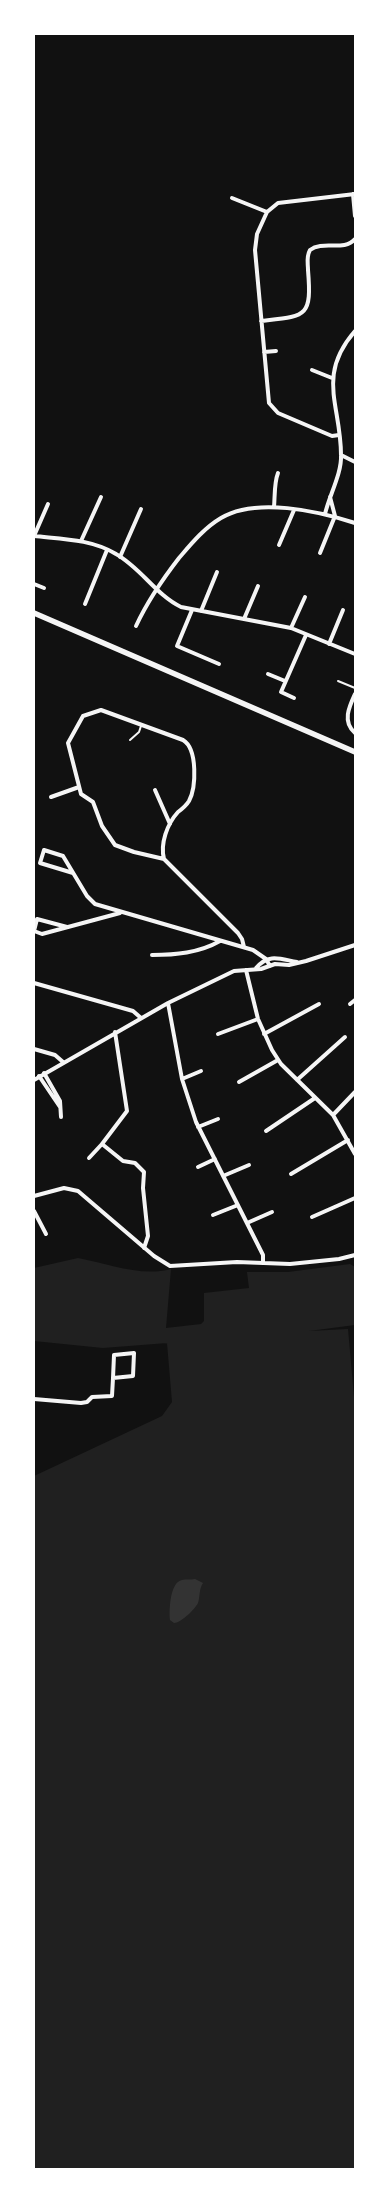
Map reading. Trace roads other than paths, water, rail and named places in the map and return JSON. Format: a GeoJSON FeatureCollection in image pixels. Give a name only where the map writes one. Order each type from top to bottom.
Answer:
{"type":"FeatureCollection","features":[{"type":"Feature","properties":{"kind":"main road"},"geometry":{"type":"LineString","coordinates":[[34,613],[355,753]]}},
{"type":"Feature","properties":{"kind":"street"},"geometry":{"type":"LineString","coordinates":[[339,435],[332,436],[278,413],[268,400],[255,245],[267,212],[278,203],[354,194],[355,216]]}},
{"type":"Feature","properties":{"kind":"street"},"geometry":{"type":"LineString","coordinates":[[232,198],[267,212]]}},
{"type":"Feature","properties":{"kind":"street"},"geometry":{"type":"LineString","coordinates":[[261,321],[292,318],[304,312],[310,300],[308,257],[310,250],[316,247],[347,244],[355,239]]}},
{"type":"Feature","properties":{"kind":"street"},"geometry":{"type":"LineString","coordinates":[[325,514],[342,455],[332,378],[338,359],[355,331]]}},
{"type":"Feature","properties":{"kind":"street"},"geometry":{"type":"LineString","coordinates":[[264,352],[276,351]]}},
{"type":"Feature","properties":{"kind":"street"},"geometry":{"type":"LineString","coordinates":[[312,370],[332,378]]}},
{"type":"Feature","properties":{"kind":"street"},"geometry":{"type":"LineString","coordinates":[[342,455],[355,462]]}},
{"type":"Feature","properties":{"kind":"street"},"geometry":{"type":"LineString","coordinates":[[274,507],[275,480],[278,472]]}},
{"type":"Feature","properties":{"kind":"street"},"geometry":{"type":"LineString","coordinates":[[320,553],[335,516],[330,496]]}},
{"type":"Feature","properties":{"kind":"street"},"geometry":{"type":"LineString","coordinates":[[81,541],[101,497]]}},
{"type":"Feature","properties":{"kind":"street"},"geometry":{"type":"LineString","coordinates":[[48,504],[34,536],[81,541],[107,550],[120,557],[171,602],[192,610],[291,628],[355,654]]}},
{"type":"Feature","properties":{"kind":"street"},"geometry":{"type":"LineString","coordinates":[[136,626],[156,588],[185,552],[212,524],[233,513],[274,507],[325,514],[355,522]]}},
{"type":"Feature","properties":{"kind":"street"},"geometry":{"type":"LineString","coordinates":[[120,557],[142,509]]}},
{"type":"Feature","properties":{"kind":"street"},"geometry":{"type":"LineString","coordinates":[[279,545],[294,510]]}},
{"type":"Feature","properties":{"kind":"street"},"geometry":{"type":"LineString","coordinates":[[84,604],[107,550]]}},
{"type":"Feature","properties":{"kind":"street"},"geometry":{"type":"LineString","coordinates":[[201,611],[218,572]]}},
{"type":"Feature","properties":{"kind":"street"},"geometry":{"type":"LineString","coordinates":[[34,584],[44,588]]}},
{"type":"Feature","properties":{"kind":"street"},"geometry":{"type":"LineString","coordinates":[[244,618],[258,586]]}},
{"type":"Feature","properties":{"kind":"street"},"geometry":{"type":"LineString","coordinates":[[291,628],[305,597]]}},
{"type":"Feature","properties":{"kind":"street"},"geometry":{"type":"LineString","coordinates":[[192,610],[177,646],[219,664]]}},
{"type":"Feature","properties":{"kind":"street"},"geometry":{"type":"LineString","coordinates":[[329,644],[343,610]]}},
{"type":"Feature","properties":{"kind":"street"},"geometry":{"type":"LineString","coordinates":[[294,698],[281,692],[306,634]]}},
{"type":"Feature","properties":{"kind":"street"},"geometry":{"type":"LineString","coordinates":[[268,674],[285,681]]}},
{"type":"Feature","properties":{"kind":"street"},"geometry":{"type":"LineString","coordinates":[[355,694],[347,717],[348,724],[355,734]]}},
{"type":"Feature","properties":{"kind":"street"},"geometry":{"type":"LineString","coordinates":[[164,859],[114,845],[102,826],[93,802],[82,796],[68,743],[83,716],[100,710],[186,742],[194,759],[190,799],[170,824],[162,851],[164,859],[238,933],[244,947]]}},
{"type":"Feature","properties":{"kind":"street"},"geometry":{"type":"LineString","coordinates":[[50,797],[79,787]]}},
{"type":"Feature","properties":{"kind":"street"},"geometry":{"type":"LineString","coordinates":[[155,790],[170,824]]}},
{"type":"Feature","properties":{"kind":"street"},"geometry":{"type":"LineString","coordinates":[[73,873],[40,863],[44,850],[63,856],[90,901],[101,907],[253,950],[266,959],[270,966]]}},
{"type":"Feature","properties":{"kind":"street"},"geometry":{"type":"LineString","coordinates":[[67,928],[37,919],[34,931],[42,934],[67,928],[122,913]]}},
{"type":"Feature","properties":{"kind":"street"},"geometry":{"type":"LineString","coordinates":[[152,955],[176,955],[205,948],[220,941]]}},
{"type":"Feature","properties":{"kind":"street"},"geometry":{"type":"LineString","coordinates":[[34,1080],[168,1003],[234,971],[261,969],[299,962],[355,945]]}},
{"type":"Feature","properties":{"kind":"street"},"geometry":{"type":"LineString","coordinates":[[256,968],[266,959],[278,957],[299,962]]}},
{"type":"Feature","properties":{"kind":"street"},"geometry":{"type":"LineString","coordinates":[[246,970],[258,1019],[278,1060],[333,1115],[355,1154]]}},
{"type":"Feature","properties":{"kind":"street"},"geometry":{"type":"LineString","coordinates":[[34,983],[133,1011],[141,1018]]}},
{"type":"Feature","properties":{"kind":"street"},"geometry":{"type":"LineString","coordinates":[[350,1004],[355,1000]]}},
{"type":"Feature","properties":{"kind":"street"},"geometry":{"type":"LineString","coordinates":[[168,1003],[182,1080],[198,1127],[263,1254],[263,1263]]}},
{"type":"Feature","properties":{"kind":"street"},"geometry":{"type":"LineString","coordinates":[[264,1034],[319,1004]]}},
{"type":"Feature","properties":{"kind":"street"},"geometry":{"type":"LineString","coordinates":[[218,1034],[258,1019]]}},
{"type":"Feature","properties":{"kind":"street"},"geometry":{"type":"LineString","coordinates":[[89,1158],[127,1111],[115,1032]]}},
{"type":"Feature","properties":{"kind":"street"},"geometry":{"type":"LineString","coordinates":[[297,1080],[346,1037]]}},
{"type":"Feature","properties":{"kind":"street"},"geometry":{"type":"LineString","coordinates":[[34,1049],[55,1055],[63,1062]]}},
{"type":"Feature","properties":{"kind":"street"},"geometry":{"type":"LineString","coordinates":[[239,1082],[278,1060]]}},
{"type":"Feature","properties":{"kind":"street"},"geometry":{"type":"LineString","coordinates":[[182,1080],[201,1071]]}},
{"type":"Feature","properties":{"kind":"street"},"geometry":{"type":"LineString","coordinates":[[44,1073],[60,1101],[61,1117]]}},
{"type":"Feature","properties":{"kind":"street"},"geometry":{"type":"LineString","coordinates":[[39,1076],[60,1108]]}},
{"type":"Feature","properties":{"kind":"street"},"geometry":{"type":"LineString","coordinates":[[333,1115],[355,1092]]}},
{"type":"Feature","properties":{"kind":"street"},"geometry":{"type":"LineString","coordinates":[[266,1131],[315,1098]]}},
{"type":"Feature","properties":{"kind":"street"},"geometry":{"type":"LineString","coordinates":[[198,1127],[218,1119]]}},
{"type":"Feature","properties":{"kind":"street"},"geometry":{"type":"LineString","coordinates":[[291,1174],[348,1140]]}},
{"type":"Feature","properties":{"kind":"street"},"geometry":{"type":"LineString","coordinates":[[102,1144],[123,1161],[135,1163],[144,1172],[143,1188],[148,1236],[144,1248]]}},
{"type":"Feature","properties":{"kind":"street"},"geometry":{"type":"LineString","coordinates":[[198,1166],[215,1159]]}},
{"type":"Feature","properties":{"kind":"street"},"geometry":{"type":"LineString","coordinates":[[223,1176],[249,1165]]}},
{"type":"Feature","properties":{"kind":"street"},"geometry":{"type":"LineString","coordinates":[[34,1196],[64,1188],[78,1191],[162,1263],[170,1266],[237,1262],[315,1262],[355,1255]]}},
{"type":"Feature","properties":{"kind":"street"},"geometry":{"type":"LineString","coordinates":[[312,1217],[355,1198]]}},
{"type":"Feature","properties":{"kind":"street"},"geometry":{"type":"LineString","coordinates":[[213,1215],[238,1204]]}},
{"type":"Feature","properties":{"kind":"street"},"geometry":{"type":"LineString","coordinates":[[34,1211],[46,1234]]}},
{"type":"Feature","properties":{"kind":"street"},"geometry":{"type":"LineString","coordinates":[[247,1223],[272,1212]]}},
{"type":"Feature","properties":{"kind":"street"},"geometry":{"type":"LineString","coordinates":[[34,1399],[81,1403],[87,1402],[92,1397],[112,1396],[114,1355],[134,1353],[133,1376],[113,1378]]}},
{"type":"Feature","properties":{"kind":"lane"},"geometry":{"type":"LineString","coordinates":[[338,681],[355,688]]}},
{"type":"Feature","properties":{"kind":"lane"},"geometry":{"type":"LineString","coordinates":[[130,740],[139,732],[141,726]]}}]}
